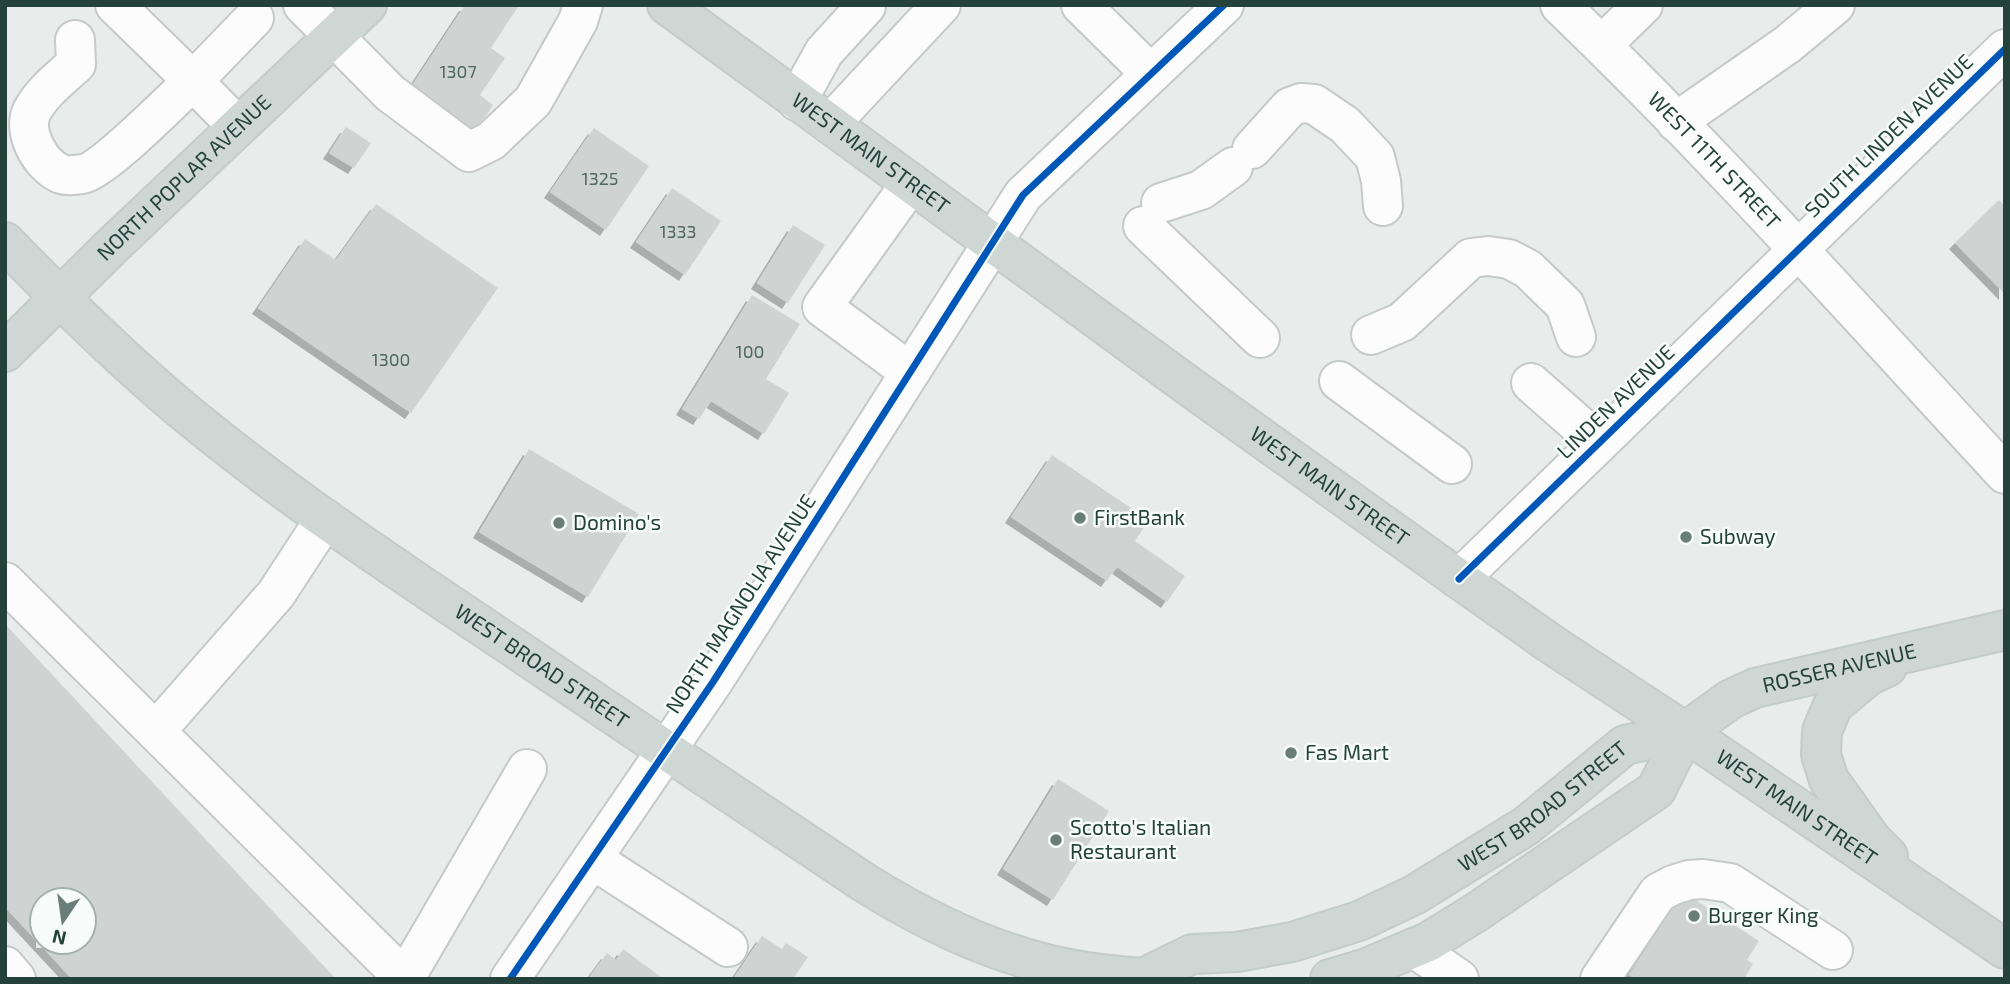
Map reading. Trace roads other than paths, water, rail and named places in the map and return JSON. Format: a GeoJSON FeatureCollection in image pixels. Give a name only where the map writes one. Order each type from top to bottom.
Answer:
{"type":"FeatureCollection","features":[{"type":"Feature","properties":{"kind":"main road","name":"NORTH POPLAR AVENUE"},"geometry":{"type":"LineString","coordinates":[[5,352],[112,246],[367,5]]}},
{"type":"Feature","properties":{"kind":"main road","name":"WEST MAIN STREET"},"geometry":{"type":"LineString","coordinates":[[678,9],[797,101],[1459,579],[2005,950]]}},
{"type":"Feature","properties":{"kind":"main road","name":"WEST BROAD STREET"},"geometry":{"type":"LineString","coordinates":[[5,242],[60,299],[182,410],[257,470],[325,519],[875,889],[916,914],[958,934],[1011,954],[1052,965],[1144,978],[1192,954],[1237,951],[1292,942],[1359,921],[1414,895],[1526,826],[1625,746],[1685,732]]}},
{"type":"Feature","properties":{"kind":"main road","name":"ROSSER AVENUE"},"geometry":{"type":"LineString","coordinates":[[1685,732],[1731,699],[1755,688],[2005,630]]}},
{"type":"Feature","properties":{"kind":"main road"},"geometry":{"type":"LineString","coordinates":[[1922,651],[1868,676],[1833,705],[1822,731],[1821,755],[1829,780],[1872,840],[1940,906]]}},
{"type":"Feature","properties":{"kind":"main road"},"geometry":{"type":"LineString","coordinates":[[1330,979],[1364,969],[1428,942],[1656,790],[1685,732]]}},
{"type":"Feature","properties":{"kind":"street"},"geometry":{"type":"LineString","coordinates":[[5,103],[115,5],[238,127]]}},
{"type":"Feature","properties":{"kind":"street"},"geometry":{"type":"LineString","coordinates":[[303,5],[390,93],[469,152],[491,141],[533,101],[578,21],[583,5]]}},
{"type":"Feature","properties":{"kind":"street"},"geometry":{"type":"LineString","coordinates":[[830,124],[941,5]]}},
{"type":"Feature","properties":{"kind":"street"},"geometry":{"type":"LineString","coordinates":[[1081,5],[1152,74]]}},
{"type":"Feature","properties":{"kind":"street","name":"NORTH MAGNOLIA AVENUE"},"geometry":{"type":"LineString","coordinates":[[510,979],[713,682],[1023,195],[1224,5]]}},
{"type":"Feature","properties":{"kind":"street","name":"WEST 11TH STREET"},"geometry":{"type":"LineString","coordinates":[[1560,5],[1602,45],[2000,460]]}},
{"type":"Feature","properties":{"kind":"street"},"geometry":{"type":"LineString","coordinates":[[1602,45],[1643,5]]}},
{"type":"Feature","properties":{"kind":"street"},"geometry":{"type":"LineString","coordinates":[[1676,122],[1788,44],[1835,5]]}},
{"type":"Feature","properties":{"kind":"street"},"geometry":{"type":"LineString","coordinates":[[797,101],[824,52],[866,6]]}},
{"type":"Feature","properties":{"kind":"street"},"geometry":{"type":"LineString","coordinates":[[75,40],[76,64],[41,96],[31,114],[29,134],[50,167],[64,175],[85,174],[111,157],[193,81],[254,18]]}},
{"type":"Feature","properties":{"kind":"street","name":"SOUTH LINDEN AVENUE"},"geometry":{"type":"LineString","coordinates":[[1798,250],[2005,49]]}},
{"type":"Feature","properties":{"kind":"street"},"geometry":{"type":"LineString","coordinates":[[1260,338],[1152,214],[1201,190],[1243,158],[1290,107],[1301,103],[1314,104],[1345,125],[1375,157],[1381,181],[1382,206]]}},
{"type":"Feature","properties":{"kind":"street"},"geometry":{"type":"LineString","coordinates":[[910,372],[822,307],[911,183]]}},
{"type":"Feature","properties":{"kind":"street","name":"LINDEN AVENUE"},"geometry":{"type":"LineString","coordinates":[[1459,579],[1798,250]]}},
{"type":"Feature","properties":{"kind":"street"},"geometry":{"type":"LineString","coordinates":[[1371,335],[1402,322],[1471,258],[1488,256],[1509,259],[1528,269],[1564,305],[1576,337]]}},
{"type":"Feature","properties":{"kind":"street"},"geometry":{"type":"LineString","coordinates":[[1339,381],[1452,464]]}},
{"type":"Feature","properties":{"kind":"street"},"geometry":{"type":"LineString","coordinates":[[1531,383],[1599,443]]}},
{"type":"Feature","properties":{"kind":"street"},"geometry":{"type":"LineString","coordinates":[[156,731],[275,594],[325,519]]}},
{"type":"Feature","properties":{"kind":"street"},"geometry":{"type":"LineString","coordinates":[[5,582],[405,978],[527,769]]}},
{"type":"Feature","properties":{"kind":"street"},"geometry":{"type":"LineString","coordinates":[[592,859],[728,947]]}},
{"type":"Feature","properties":{"kind":"street"},"geometry":{"type":"LineString","coordinates":[[1601,979],[1658,893],[1689,880],[1730,883],[1833,950]]}},
{"type":"Feature","properties":{"kind":"street"},"geometry":{"type":"LineString","coordinates":[[1414,948],[1459,979]]}},
{"type":"Feature","properties":{"kind":"street"},"geometry":{"type":"LineString","coordinates":[[5,966],[16,979]]}},
{"type":"Feature","properties":{"kind":"place","name":"FirstBank"},"geometry":{"type":"Point","coordinates":[1080,518]}},
{"type":"Feature","properties":{"kind":"place","name":"Domino's"},"geometry":{"type":"Point","coordinates":[559,523]}},
{"type":"Feature","properties":{"kind":"place","name":"Subway"},"geometry":{"type":"Point","coordinates":[1686,537]}},
{"type":"Feature","properties":{"kind":"place","name":"Fas Mart"},"geometry":{"type":"Point","coordinates":[1291,753]}},
{"type":"Feature","properties":{"kind":"place","name":"Scotto's Italian Restaurant"},"geometry":{"type":"Point","coordinates":[1056,840]}},
{"type":"Feature","properties":{"kind":"place","name":"Burger King"},"geometry":{"type":"Point","coordinates":[1694,916]}}]}
